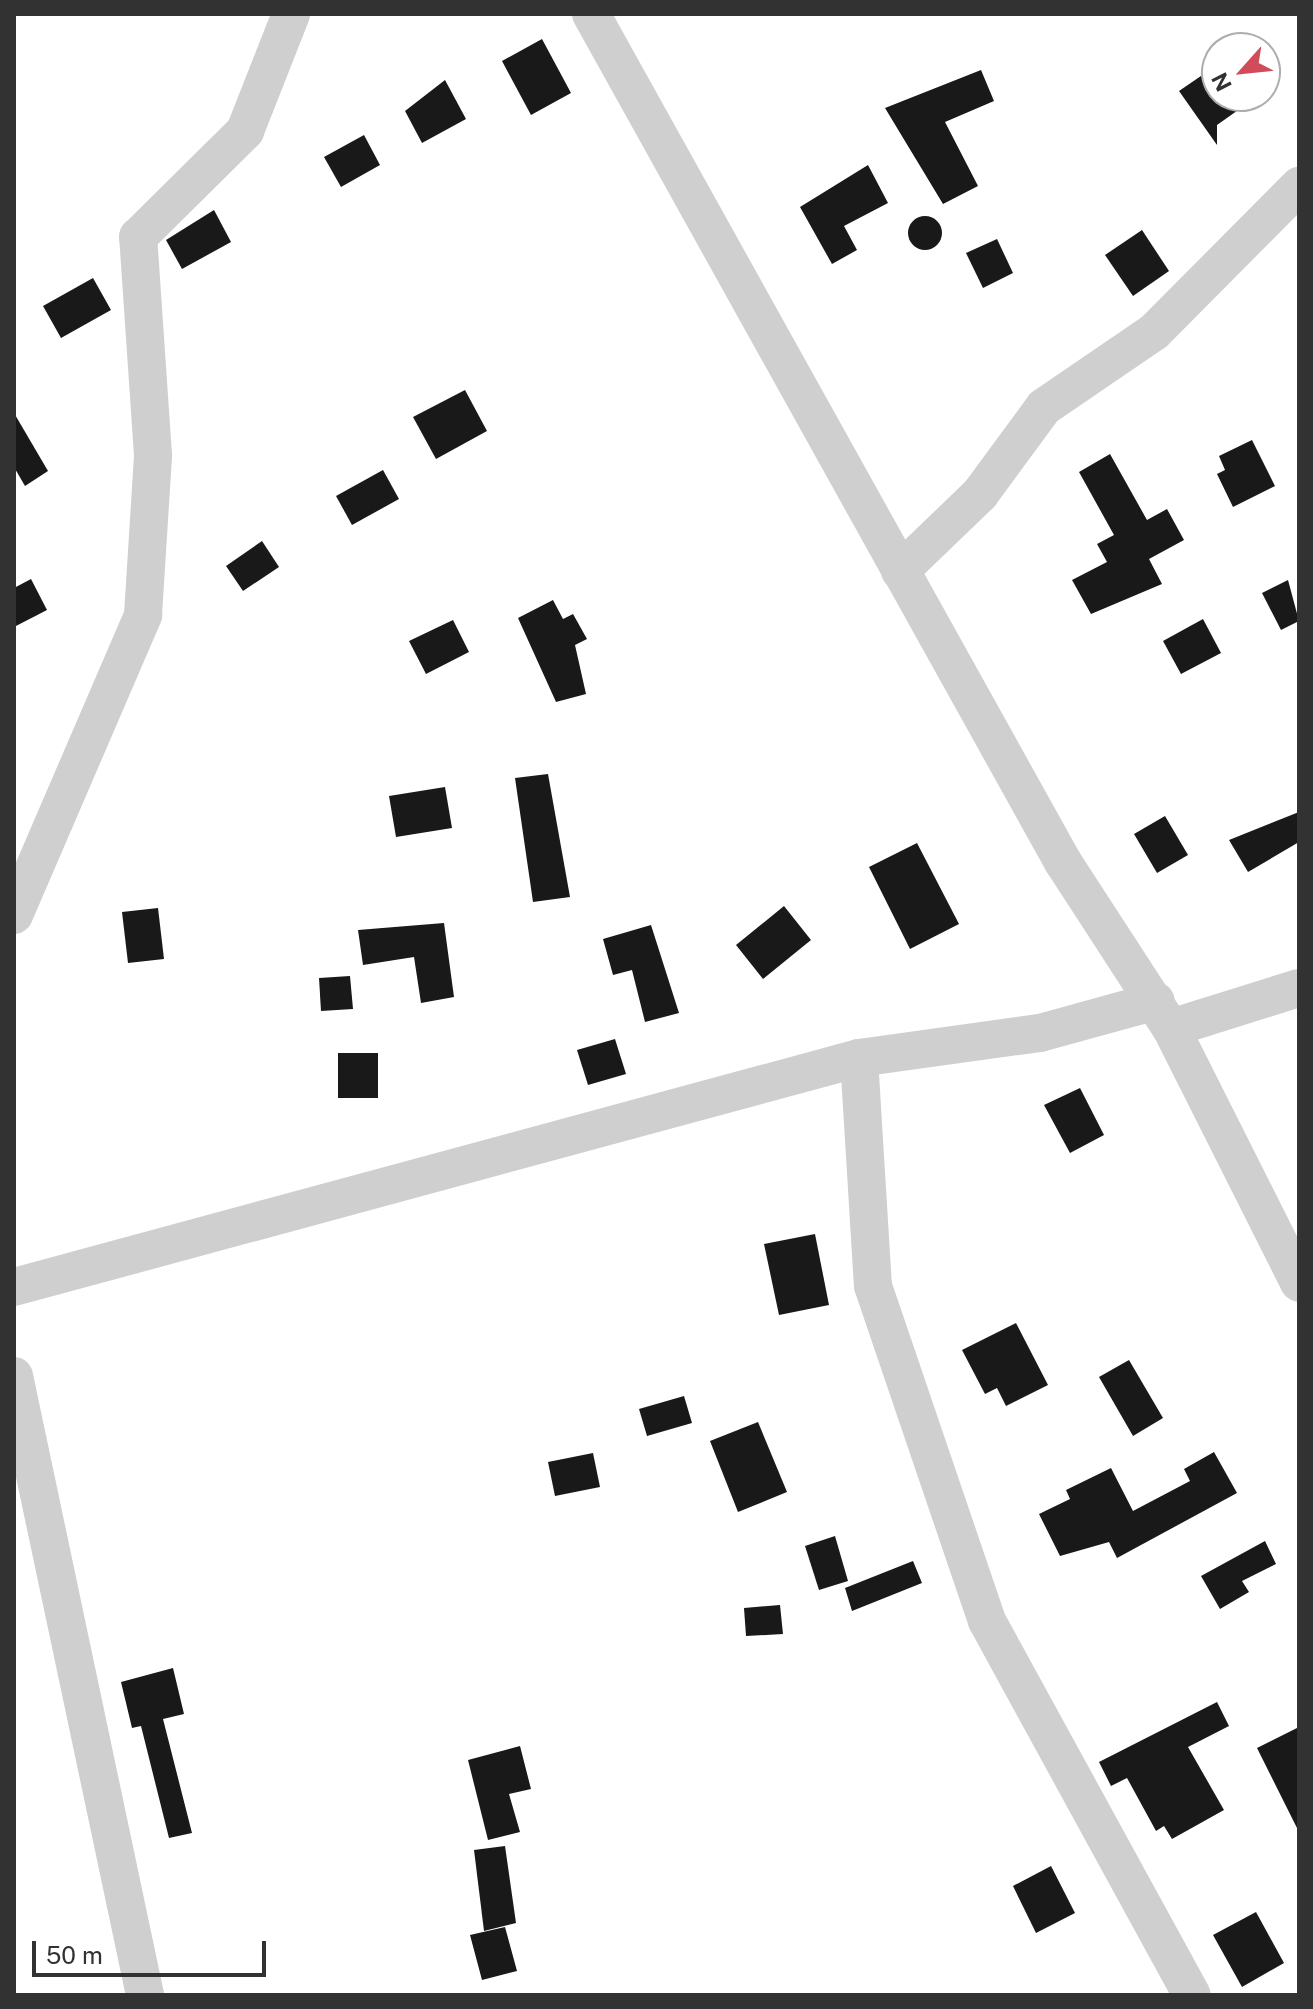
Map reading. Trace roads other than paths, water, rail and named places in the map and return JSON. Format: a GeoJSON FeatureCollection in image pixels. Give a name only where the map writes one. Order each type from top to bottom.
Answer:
{"type":"FeatureCollection","features":[{"type":"Feature","properties":{"kind":"street"},"geometry":{"type":"LineString","coordinates":[[14,915],[143,615],[153,455],[138,237],[245,131],[291,14]]}},
{"type":"Feature","properties":{"kind":"street"},"geometry":{"type":"LineString","coordinates":[[591,14],[1063,862],[1164,1014],[1299,1283]]}},
{"type":"Feature","properties":{"kind":"street"},"geometry":{"type":"LineString","coordinates":[[900,571],[980,494],[1044,407],[1154,332],[1299,186]]}},
{"type":"Feature","properties":{"kind":"street"},"geometry":{"type":"LineString","coordinates":[[14,1287],[859,1058],[1164,1014],[1299,988]]}},
{"type":"Feature","properties":{"kind":"street"},"geometry":{"type":"LineString","coordinates":[[859,1058],[873,1286],[987,1621],[1192,1995]]}},
{"type":"Feature","properties":{"kind":"street"},"geometry":{"type":"LineString","coordinates":[[14,1376],[145,1995]]}}]}
